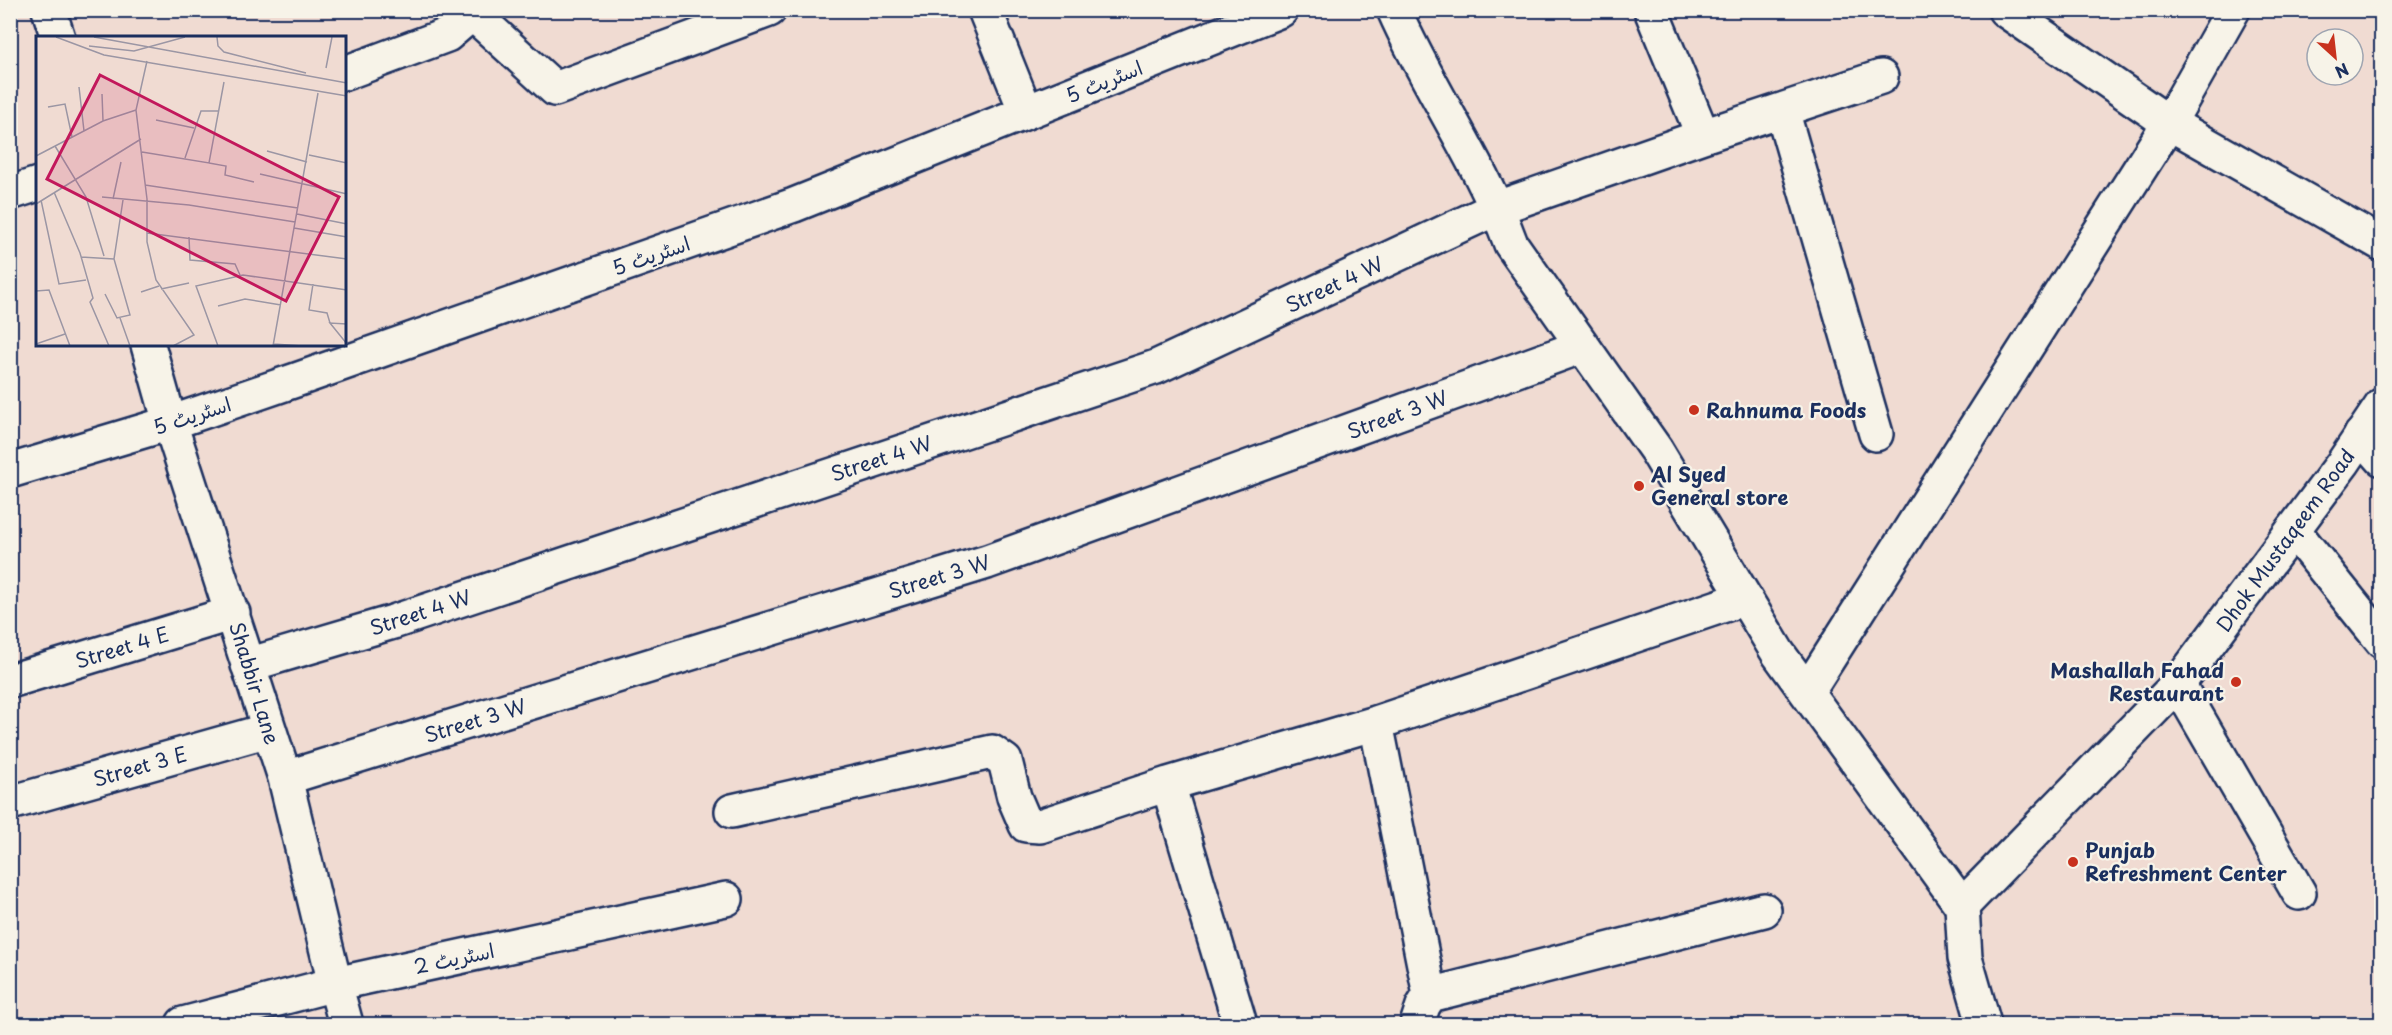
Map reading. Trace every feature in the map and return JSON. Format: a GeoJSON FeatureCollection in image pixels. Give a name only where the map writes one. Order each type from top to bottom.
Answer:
{"type":"FeatureCollection","features":[{"type":"Feature","properties":{"kind":"street"},"geometry":{"type":"LineString","coordinates":[[49,10],[57,36]]}},
{"type":"Feature","properties":{"kind":"street"},"geometry":{"type":"LineString","coordinates":[[346,73],[447,35],[474,12],[555,88],[769,10]]}},
{"type":"Feature","properties":{"kind":"street"},"geometry":{"type":"LineString","coordinates":[[985,10],[1026,112]]}},
{"type":"Feature","properties":{"kind":"street","name":"اسٹریٹ 5"},"geometry":{"type":"LineString","coordinates":[[10,471],[170,423],[794,205],[1281,10]]}},
{"type":"Feature","properties":{"kind":"street"},"geometry":{"type":"LineString","coordinates":[[1394,10],[1414,56],[1497,208],[1511,244],[1656,450],[1778,653],[1962,906],[1965,958],[1984,1024]]}},
{"type":"Feature","properties":{"kind":"street"},"geometry":{"type":"LineString","coordinates":[[1651,10],[1703,136]]}},
{"type":"Feature","properties":{"kind":"street"},"geometry":{"type":"LineString","coordinates":[[2005,10],[2169,123],[2382,244]]}},
{"type":"Feature","properties":{"kind":"street"},"geometry":{"type":"LineString","coordinates":[[1808,692],[2169,123],[2233,10]]}},
{"type":"Feature","properties":{"kind":"street","name":"Street 4 W"},"geometry":{"type":"LineString","coordinates":[[248,665],[393,622],[1156,367],[1497,208],[1881,77]]}},
{"type":"Feature","properties":{"kind":"street"},"geometry":{"type":"LineString","coordinates":[[1782,110],[1876,434]]}},
{"type":"Feature","properties":{"kind":"street"},"geometry":{"type":"LineString","coordinates":[[10,193],[36,185]]}},
{"type":"Feature","properties":{"kind":"street","name":"Shabbir Lane"},"geometry":{"type":"LineString","coordinates":[[148,346],[170,423],[285,778],[334,984],[346,1024]]}},
{"type":"Feature","properties":{"kind":"street","name":"Street 3 W"},"geometry":{"type":"LineString","coordinates":[[285,778],[987,562],[1583,346]]}},
{"type":"Feature","properties":{"kind":"street","name":"Dhok Mustaqeem Road"},"geometry":{"type":"LineString","coordinates":[[1962,906],[2178,684],[2343,463],[2371,447],[2382,405]]}},
{"type":"Feature","properties":{"kind":"street"},"geometry":{"type":"LineString","coordinates":[[2293,530],[2382,641]]}},
{"type":"Feature","properties":{"kind":"street"},"geometry":{"type":"LineString","coordinates":[[732,811],[992,752],[1005,761],[1014,797],[1026,825],[1040,826],[1168,784],[1376,723],[1745,598]]}},
{"type":"Feature","properties":{"kind":"street","name":"Street 4 E"},"geometry":{"type":"LineString","coordinates":[[10,681],[233,613]]}},
{"type":"Feature","properties":{"kind":"street"},"geometry":{"type":"LineString","coordinates":[[2178,684],[2299,893]]}},
{"type":"Feature","properties":{"kind":"street"},"geometry":{"type":"LineString","coordinates":[[1376,723],[1430,994],[1417,1024]]}},
{"type":"Feature","properties":{"kind":"street","name":"Street 3 E"},"geometry":{"type":"LineString","coordinates":[[10,803],[269,730]]}},
{"type":"Feature","properties":{"kind":"street"},"geometry":{"type":"LineString","coordinates":[[1168,784],[1240,1024]]}},
{"type":"Feature","properties":{"kind":"street","name":"اسٹریٹ 2"},"geometry":{"type":"LineString","coordinates":[[183,1024],[334,984],[726,899]]}},
{"type":"Feature","properties":{"kind":"street"},"geometry":{"type":"LineString","coordinates":[[1430,994],[1764,910]]}},
{"type":"Feature","properties":{"kind":"place","name":"Rahnuma Foods"},"geometry":{"type":"Point","coordinates":[1694,410]}},
{"type":"Feature","properties":{"kind":"place","name":"Al Syed General store"},"geometry":{"type":"Point","coordinates":[1639,486]}},
{"type":"Feature","properties":{"kind":"place","name":"Mashallah Fahad Restaurant"},"geometry":{"type":"Point","coordinates":[2236,682]}},
{"type":"Feature","properties":{"kind":"place","name":"Punjab Refreshment Center"},"geometry":{"type":"Point","coordinates":[2073,862]}}]}
